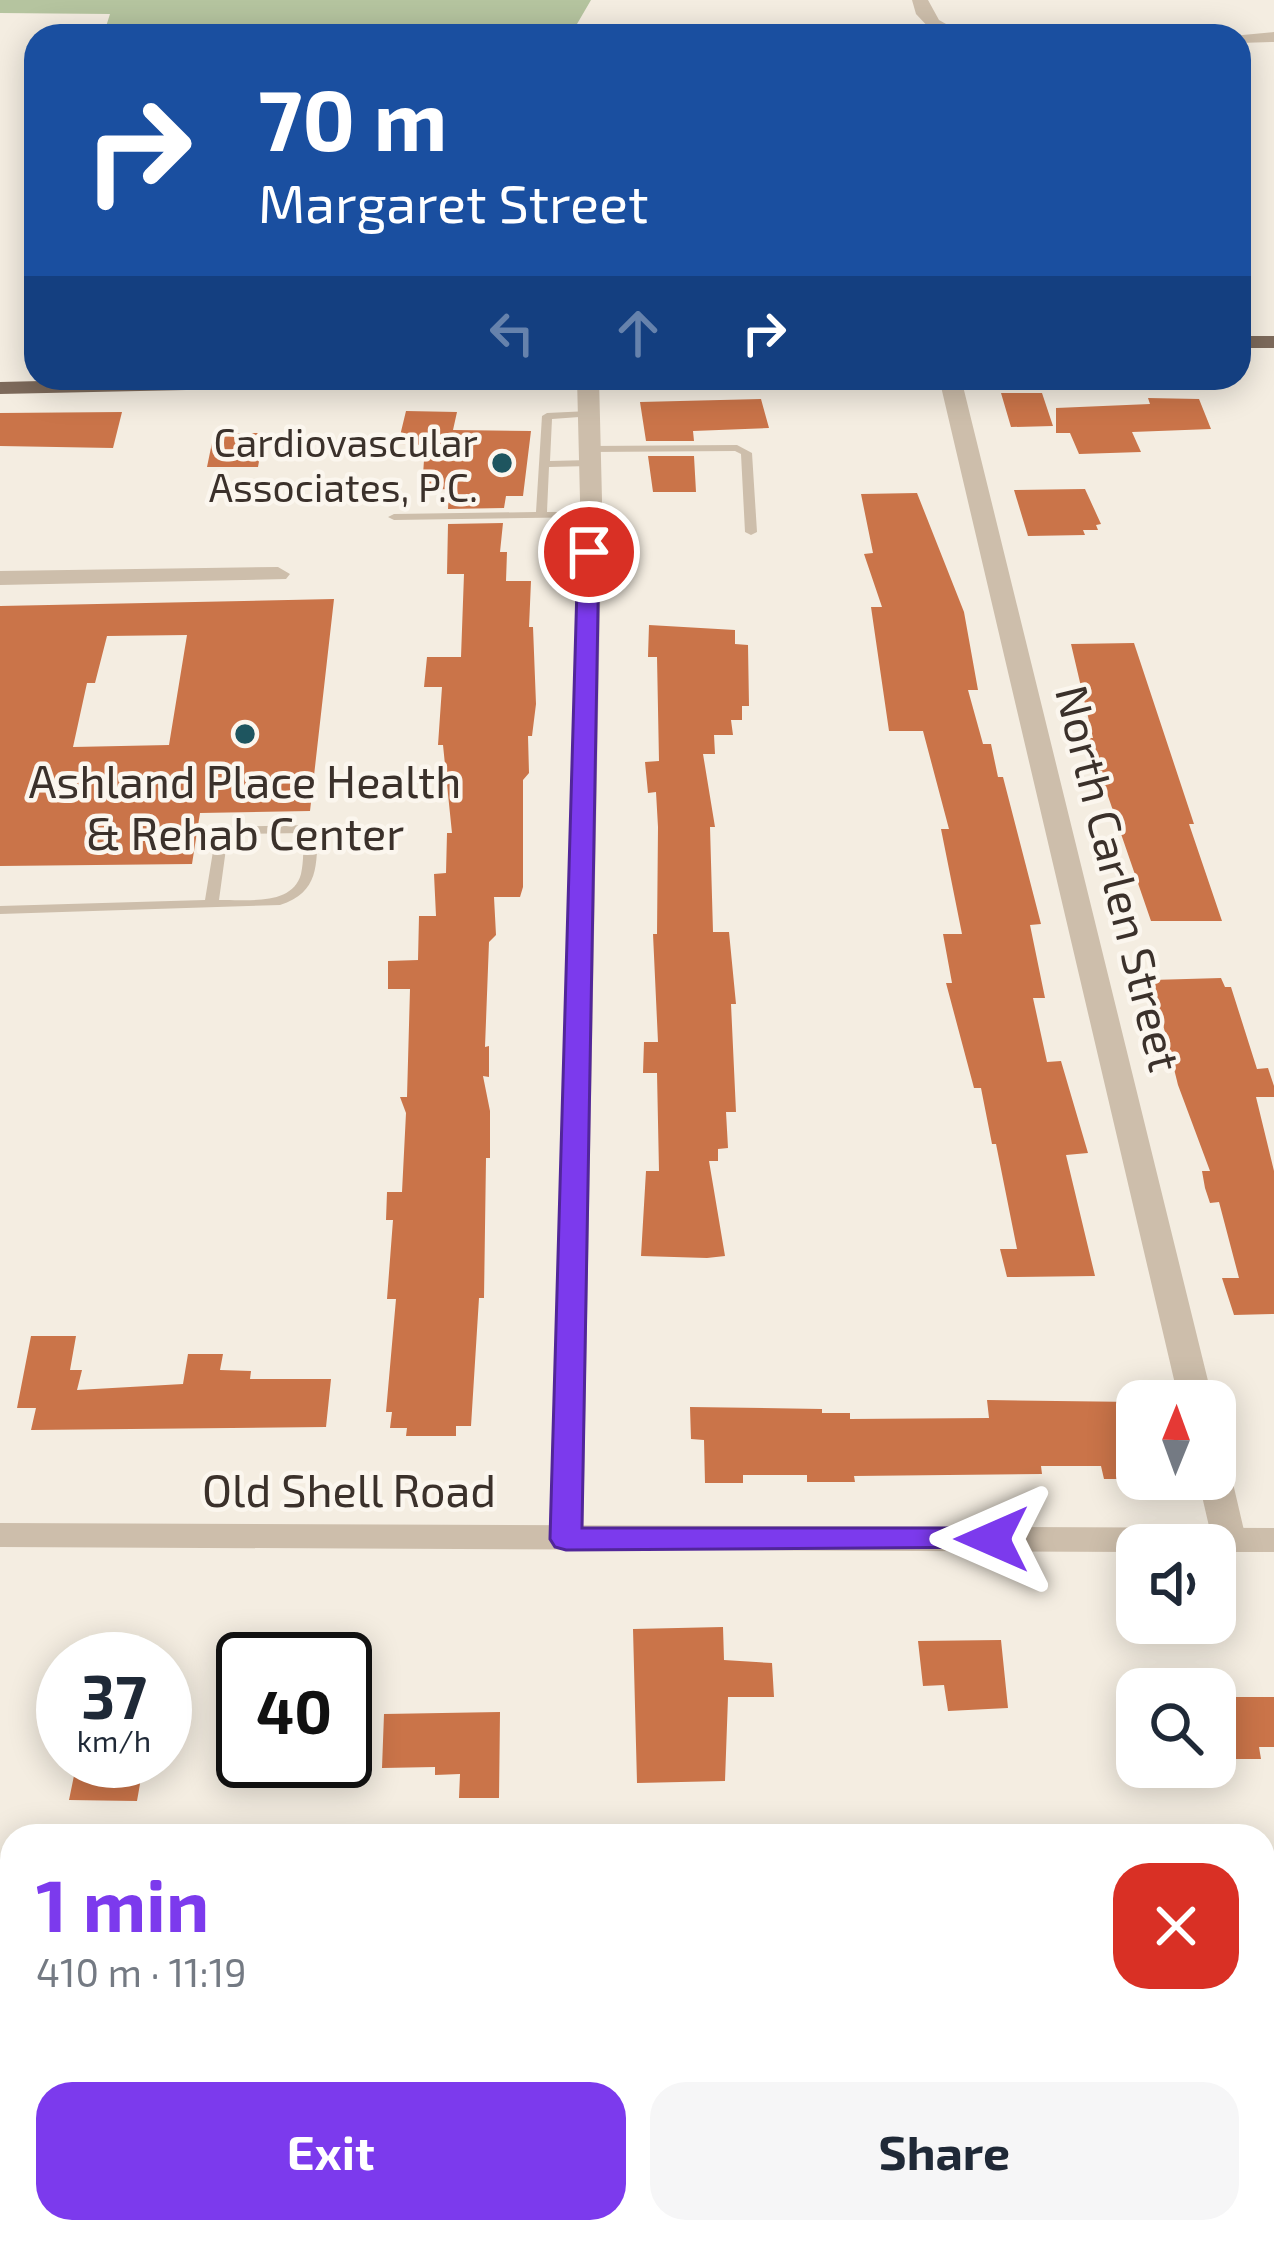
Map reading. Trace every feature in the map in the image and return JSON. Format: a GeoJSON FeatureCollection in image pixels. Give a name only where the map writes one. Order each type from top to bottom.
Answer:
{"type":"FeatureCollection","features":[{"type":"Feature","properties":{"kind":"street"},"geometry":{"type":"LineString","coordinates":[[566,1539],[590,515],[588,390]]}},
{"type":"Feature","properties":{"kind":"street","name":"North Carlen Street"},"geometry":{"type":"LineString","coordinates":[[953,390],[1191,1380]]}},
{"type":"Feature","properties":{"kind":"street"},"geometry":{"type":"LineString","coordinates":[[0,578],[278,574]]}},
{"type":"Feature","properties":{"kind":"street","name":"Old Shell Road"},"geometry":{"type":"LineString","coordinates":[[0,1535],[1116,1539]]}},
{"type":"Feature","properties":{"kind":"street","name":"Old Shell Road"},"geometry":{"type":"LineString","coordinates":[[1236,1539],[1274,1540]]}},
{"type":"Feature","properties":{"kind":"lane"},"geometry":{"type":"LineString","coordinates":[[542,516],[547,416],[589,414]]}},
{"type":"Feature","properties":{"kind":"lane"},"geometry":{"type":"LineString","coordinates":[[544,464],[590,456],[737,448],[746,452],[751,532]]}},
{"type":"Feature","properties":{"kind":"lane"},"geometry":{"type":"LineString","coordinates":[[394,517],[590,515]]}},
{"type":"Feature","properties":{"kind":"lane"},"geometry":{"type":"LineString","coordinates":[[0,910],[211,904],[296,898],[306,886],[311,829],[222,830],[211,904]]}},
{"type":"Feature","properties":{"kind":"green space"},"geometry":{"type":"Polygon","coordinates":[[[0,0],[591,0],[577,24],[107,24],[110,14],[0,13],[0,0]]]}},
{"type":"Feature","properties":{"kind":"building"},"geometry":{"type":"Polygon","coordinates":[[[1001,393],[1042,393],[1053,426],[1011,427],[1001,393]]]}},
{"type":"Feature","properties":{"kind":"building"},"geometry":{"type":"Polygon","coordinates":[[[1148,398],[1199,399],[1211,429],[1132,432],[1141,452],[1079,454],[1070,433],[1056,433],[1056,408],[1150,404],[1148,398]]]}},
{"type":"Feature","properties":{"kind":"building"},"geometry":{"type":"Polygon","coordinates":[[[761,399],[769,428],[693,431],[694,441],[646,441],[640,402],[761,399]]]}},
{"type":"Feature","properties":{"kind":"building"},"geometry":{"type":"Polygon","coordinates":[[[406,411],[457,412],[453,430],[531,431],[523,496],[506,496],[504,508],[448,509],[449,489],[422,490],[425,445],[398,444],[406,411]]]}},
{"type":"Feature","properties":{"kind":"building"},"geometry":{"type":"Polygon","coordinates":[[[122,412],[113,448],[0,446],[0,413],[122,412]]]}},
{"type":"Feature","properties":{"kind":"building"},"geometry":{"type":"Polygon","coordinates":[[[214,433],[264,433],[258,467],[207,467],[214,433]]]}},
{"type":"Feature","properties":{"kind":"building"},"geometry":{"type":"Polygon","coordinates":[[[648,456],[694,456],[696,492],[653,492],[648,456]]]}},
{"type":"Feature","properties":{"kind":"building"},"geometry":{"type":"Polygon","coordinates":[[[1085,489],[1101,524],[1096,525],[1098,530],[1083,530],[1085,535],[1028,536],[1014,490],[1085,489]]]}},
{"type":"Feature","properties":{"kind":"building"},"geometry":{"type":"Polygon","coordinates":[[[917,493],[964,612],[978,690],[968,690],[983,744],[991,744],[998,777],[1003,777],[1041,924],[1030,925],[1045,998],[1033,998],[1047,1062],[1061,1061],[1088,1153],[1066,1155],[1095,1276],[1007,1277],[1000,1249],[1017,1249],[996,1144],[992,1144],[981,1088],[974,1088],[946,983],[952,983],[943,934],[962,934],[941,829],[949,829],[923,731],[889,731],[871,607],[882,607],[864,554],[873,553],[861,494],[917,493]]]}},
{"type":"Feature","properties":{"kind":"building"},"geometry":{"type":"Polygon","coordinates":[[[503,523],[500,552],[507,552],[506,581],[531,581],[529,627],[533,627],[536,704],[532,736],[528,736],[529,773],[523,780],[523,887],[520,897],[494,897],[496,935],[489,942],[485,1047],[489,1046],[489,1077],[483,1076],[490,1111],[490,1158],[486,1158],[484,1298],[479,1298],[471,1426],[456,1426],[456,1436],[406,1436],[407,1428],[390,1428],[392,1412],[386,1412],[396,1299],[387,1299],[393,1220],[386,1220],[387,1192],[402,1192],[406,1113],[400,1097],[407,1097],[410,989],[388,989],[388,961],[418,960],[419,916],[436,916],[434,874],[446,873],[447,833],[452,833],[443,745],[438,745],[442,687],[424,687],[427,657],[461,657],[464,574],[447,574],[448,524],[503,523]]]}},
{"type":"Feature","properties":{"kind":"building","name":"Ashland Place Health & Rehab Center"},"geometry":{"type":"Polygon","coordinates":[[[334,599],[310,811],[200,813],[192,864],[0,866],[0,606],[334,599]],[[187,635],[107,636],[95,683],[87,683],[73,747],[169,745],[187,635]]]}},
{"type":"Feature","properties":{"kind":"building"},"geometry":{"type":"Polygon","coordinates":[[[649,625],[735,630],[735,644],[748,645],[749,706],[742,706],[742,720],[731,720],[733,735],[714,735],[715,754],[703,754],[715,827],[710,827],[713,932],[729,932],[736,1004],[731,1004],[736,1112],[726,1112],[728,1148],[718,1149],[718,1161],[709,1161],[725,1256],[707,1258],[641,1256],[646,1171],[659,1171],[657,1073],[643,1073],[644,1042],[658,1042],[653,934],[657,934],[658,827],[656,792],[648,793],[645,762],[659,761],[657,657],[648,657],[649,625]]]}},
{"type":"Feature","properties":{"kind":"building"},"geometry":{"type":"Polygon","coordinates":[[[1134,643],[1222,921],[1151,921],[1088,738],[1093,738],[1071,644],[1134,643]]]}},
{"type":"Feature","properties":{"kind":"building"},"geometry":{"type":"Polygon","coordinates":[[[1221,978],[1225,987],[1231,987],[1257,1069],[1268,1068],[1274,1086],[1274,1097],[1256,1097],[1274,1171],[1274,1314],[1234,1315],[1222,1278],[1239,1278],[1219,1202],[1210,1203],[1205,1188],[1202,1171],[1210,1171],[1178,1085],[1152,980],[1221,978]]]}},
{"type":"Feature","properties":{"kind":"building"},"geometry":{"type":"Polygon","coordinates":[[[31,1336],[76,1336],[70,1370],[82,1370],[77,1390],[183,1384],[188,1354],[223,1354],[220,1370],[251,1371],[250,1379],[331,1379],[326,1427],[31,1430],[36,1408],[17,1408],[31,1336]]]}},
{"type":"Feature","properties":{"kind":"building"},"geometry":{"type":"Polygon","coordinates":[[[987,1400],[1116,1402],[1116,1479],[1104,1479],[1101,1466],[1041,1466],[1042,1474],[854,1476],[855,1482],[807,1482],[807,1475],[743,1475],[743,1483],[705,1483],[704,1440],[691,1439],[690,1407],[822,1409],[822,1413],[850,1413],[850,1419],[989,1418],[987,1400]]]}},
{"type":"Feature","properties":{"kind":"building"},"geometry":{"type":"Polygon","coordinates":[[[723,1627],[724,1660],[772,1663],[774,1697],[728,1697],[725,1781],[637,1783],[633,1629],[723,1627]]]}},
{"type":"Feature","properties":{"kind":"building"},"geometry":{"type":"Polygon","coordinates":[[[1001,1640],[1008,1708],[948,1711],[944,1685],[923,1686],[918,1641],[1001,1640]]]}},
{"type":"Feature","properties":{"kind":"building"},"geometry":{"type":"Polygon","coordinates":[[[1236,1697],[1274,1697],[1274,1747],[1259,1747],[1261,1759],[1236,1759],[1236,1697]]]}},
{"type":"Feature","properties":{"kind":"building"},"geometry":{"type":"Polygon","coordinates":[[[500,1712],[499,1798],[459,1798],[460,1774],[435,1775],[435,1767],[382,1768],[384,1714],[500,1712]]]}},
{"type":"Feature","properties":{"kind":"building"},"geometry":{"type":"Polygon","coordinates":[[[71,1788],[139,1788],[137,1801],[69,1800],[71,1788]]]}},
{"type":"Feature","properties":{"kind":"place","name":"Cardiovascular Associates, P.C."},"geometry":{"type":"Point","coordinates":[502,463]}},
{"type":"Feature","properties":{"kind":"place","name":"Ashland Place Health & Rehab Center"},"geometry":{"type":"Point","coordinates":[245,734]}},
{"type":"Feature","properties":{"kind":"route"},"geometry":{"type":"LineString","coordinates":[[589,552],[566,1539],[992,1539]]}}]}
